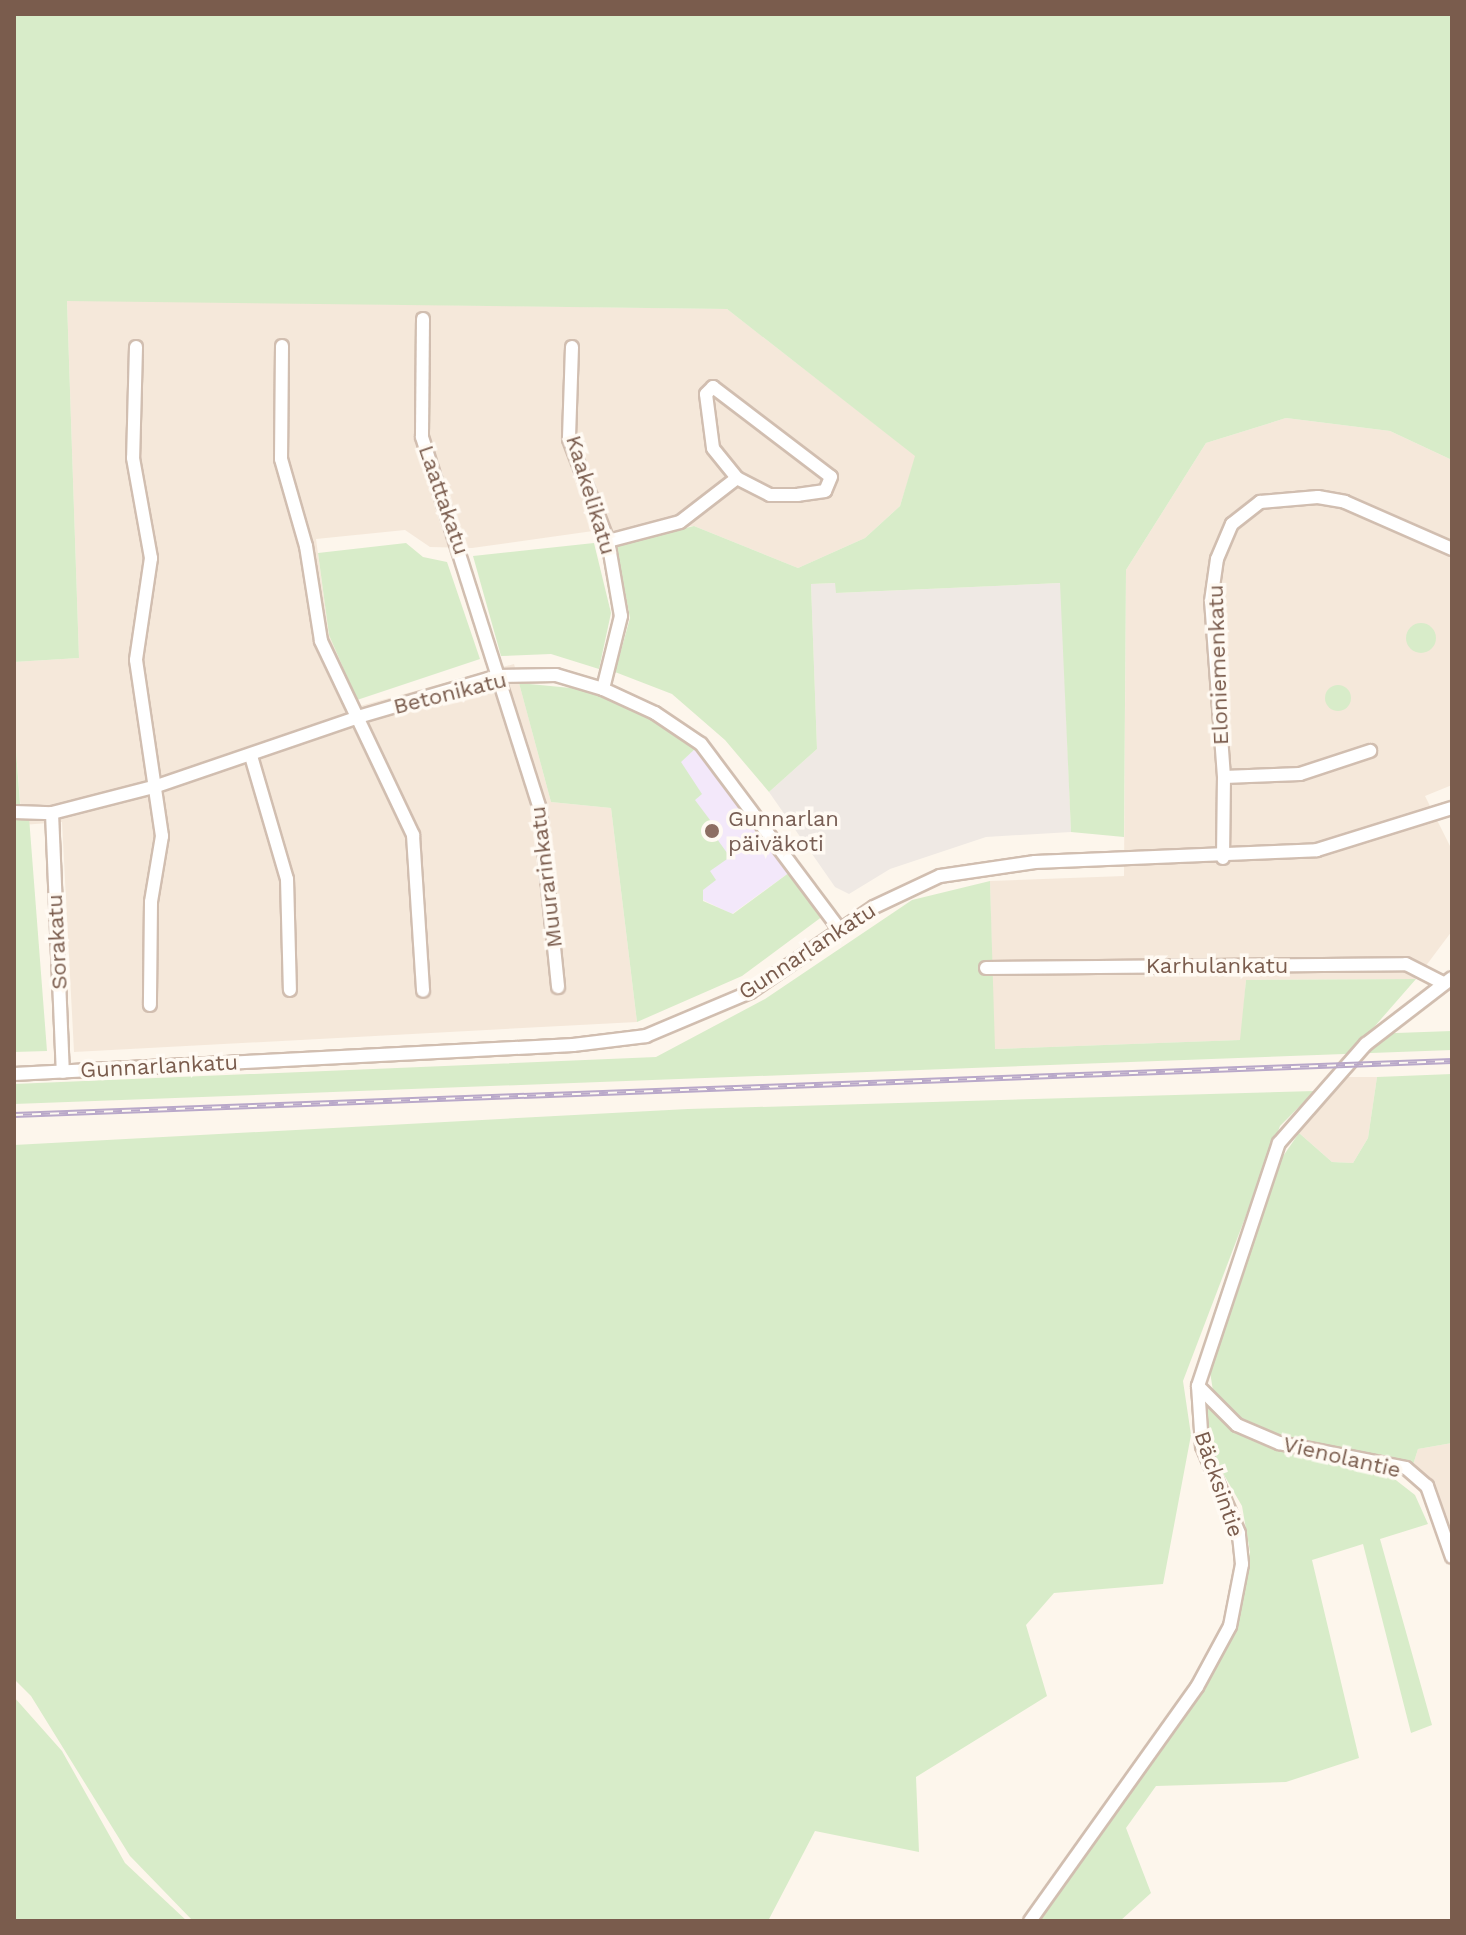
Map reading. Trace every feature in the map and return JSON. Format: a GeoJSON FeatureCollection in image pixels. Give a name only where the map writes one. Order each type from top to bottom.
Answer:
{"type":"FeatureCollection","features":[{"type":"Feature","properties":{"kind":"street","name":"Laattakatu"},"geometry":{"type":"LineString","coordinates":[[423,319],[422,437],[498,676]]}},
{"type":"Feature","properties":{"kind":"street"},"geometry":{"type":"LineString","coordinates":[[282,346],[281,459],[306,546],[321,641],[413,835],[423,991]]}},
{"type":"Feature","properties":{"kind":"street"},"geometry":{"type":"LineString","coordinates":[[136,347],[133,458],[151,558],[136,660],[162,836],[151,902],[150,1005]]}},
{"type":"Feature","properties":{"kind":"street","name":"Kaakelikatu"},"geometry":{"type":"LineString","coordinates":[[572,347],[569,439],[608,541],[621,616],[603,689]]}},
{"type":"Feature","properties":{"kind":"street"},"geometry":{"type":"LineString","coordinates":[[713,387],[831,477],[825,491],[798,495],[770,495],[737,478],[713,448],[706,394],[713,387]]}},
{"type":"Feature","properties":{"kind":"street"},"geometry":{"type":"LineString","coordinates":[[608,541],[680,522],[737,478]]}},
{"type":"Feature","properties":{"kind":"street","name":"Eloniemenkatu"},"geometry":{"type":"LineString","coordinates":[[1223,858],[1224,777],[1211,601],[1223,540],[1243,512],[1278,497],[1318,497],[1357,507],[1452,549]]}},
{"type":"Feature","properties":{"kind":"street","name":"Betonikatu"},"geometry":{"type":"LineString","coordinates":[[14,812],[52,813],[157,786],[358,717],[498,676],[556,675],[603,689],[655,713],[701,744],[840,930]]}},
{"type":"Feature","properties":{"kind":"street","name":"Muurarinkatu"},"geometry":{"type":"LineString","coordinates":[[498,676],[540,809],[558,987]]}},
{"type":"Feature","properties":{"kind":"street"},"geometry":{"type":"LineString","coordinates":[[1224,777],[1300,774],[1370,751]]}},
{"type":"Feature","properties":{"kind":"street"},"geometry":{"type":"LineString","coordinates":[[251,756],[287,879],[290,990]]}},
{"type":"Feature","properties":{"kind":"street","name":"Gunnarlankatu"},"geometry":{"type":"LineString","coordinates":[[14,1074],[637,1038],[750,992],[894,895],[953,872],[1035,862],[1223,858],[1317,850],[1452,808]]}},
{"type":"Feature","properties":{"kind":"street","name":"Sorakatu"},"geometry":{"type":"LineString","coordinates":[[52,813],[63,1072]]}},
{"type":"Feature","properties":{"kind":"street","name":"Karhulankatu"},"geometry":{"type":"LineString","coordinates":[[986,968],[1406,964],[1448,980]]}},
{"type":"Feature","properties":{"kind":"street","name":"Bäcksintie"},"geometry":{"type":"LineString","coordinates":[[1030,1921],[1197,1687],[1230,1626],[1242,1564],[1239,1533],[1202,1446],[1198,1386],[1279,1143],[1344,1065],[1448,980]]}},
{"type":"Feature","properties":{"kind":"street","name":"Vienolantie"},"geometry":{"type":"LineString","coordinates":[[1198,1386],[1237,1425],[1279,1443],[1406,1468],[1427,1486],[1452,1557]]}},
{"type":"Feature","properties":{"kind":"shaded area"},"geometry":{"type":"Polygon","coordinates":[[[67,300],[727,309],[916,456],[900,506],[865,538],[798,568],[694,526],[617,535],[593,531],[472,548],[430,547],[405,530],[316,539],[329,635],[360,706],[514,664],[551,802],[611,808],[637,1022],[74,1052],[62,822],[22,825],[14,724],[14,662],[79,658],[67,300]]]}},
{"type":"Feature","properties":{"kind":"shaded area"},"geometry":{"type":"Polygon","coordinates":[[[1286,418],[1390,431],[1452,460],[1452,785],[1425,796],[1452,850],[1452,931],[1416,979],[1246,980],[1241,1040],[994,1049],[990,881],[1124,876],[1126,570],[1206,443],[1286,418]]]}},
{"type":"Feature","properties":{"kind":"shaded area"},"geometry":{"type":"Polygon","coordinates":[[[836,583],[837,593],[1061,583],[1071,832],[986,837],[890,869],[849,894],[835,887],[769,792],[817,749],[811,584],[836,583]]]}},
{"type":"Feature","properties":{"kind":"shaded area","name":"Gunnarlan päiväkoti"},"geometry":{"type":"Polygon","coordinates":[[[696,748],[790,872],[732,914],[703,900],[671,770],[696,748]]]}},
{"type":"Feature","properties":{"kind":"shaded area"},"geometry":{"type":"Polygon","coordinates":[[[1343,1077],[1377,1077],[1368,1138],[1353,1163],[1332,1162],[1299,1133],[1343,1077]]]}},
{"type":"Feature","properties":{"kind":"shaded area"},"geometry":{"type":"Polygon","coordinates":[[[1452,1443],[1452,1545],[1412,1468],[1418,1449],[1452,1443]]]}},
{"type":"Feature","properties":{"kind":"green space"},"geometry":{"type":"Polygon","coordinates":[[[14,14],[1452,14],[1452,460],[1390,431],[1286,418],[1206,443],[1126,570],[1124,837],[1071,832],[1060,583],[836,593],[835,583],[811,584],[817,749],[769,792],[725,740],[672,694],[615,672],[630,618],[616,545],[694,526],[798,568],[865,538],[900,506],[915,456],[727,309],[67,301],[79,658],[14,662],[14,14]]]}},
{"type":"Feature","properties":{"kind":"green space"},"geometry":{"type":"Polygon","coordinates":[[[406,543],[423,557],[447,562],[480,659],[357,700],[329,635],[318,553],[406,543]]]}},
{"type":"Feature","properties":{"kind":"green space"},"geometry":{"type":"Polygon","coordinates":[[[594,543],[611,613],[599,669],[551,654],[501,656],[473,556],[594,543]]]}},
{"type":"Feature","properties":{"kind":"green space"},"geometry":{"type":"Polygon","coordinates":[[[1421,623],[1432,627],[1436,638],[1432,649],[1421,653],[1410,649],[1406,638],[1410,627],[1421,623]]]}},
{"type":"Feature","properties":{"kind":"green space"},"geometry":{"type":"Polygon","coordinates":[[[519,683],[592,690],[644,713],[696,748],[681,762],[702,794],[695,800],[716,828],[712,832],[730,857],[710,871],[716,880],[703,890],[703,901],[733,914],[790,872],[823,916],[742,976],[637,1022],[611,808],[551,802],[519,683]]]}},
{"type":"Feature","properties":{"kind":"green space"},"geometry":{"type":"Polygon","coordinates":[[[1338,685],[1347,689],[1351,698],[1347,707],[1338,711],[1329,707],[1325,698],[1329,689],[1338,685]]]}},
{"type":"Feature","properties":{"kind":"green space"},"geometry":{"type":"Polygon","coordinates":[[[14,724],[21,817],[29,817],[47,1051],[14,1052],[14,724]]]}},
{"type":"Feature","properties":{"kind":"green space"},"geometry":{"type":"Polygon","coordinates":[[[990,881],[995,1049],[1240,1040],[1246,980],[1416,979],[1368,1034],[1452,1031],[1452,1050],[14,1104],[14,1084],[656,1057],[765,999],[912,900],[990,881]]]}},
{"type":"Feature","properties":{"kind":"green space"},"geometry":{"type":"Polygon","coordinates":[[[1452,1074],[1452,1443],[1418,1449],[1412,1468],[1279,1438],[1234,1414],[1213,1391],[1209,1365],[1279,1162],[1299,1133],[1332,1162],[1353,1163],[1368,1138],[1377,1077],[1452,1074]]]}},
{"type":"Feature","properties":{"kind":"green space"},"geometry":{"type":"Polygon","coordinates":[[[1315,1091],[1280,1126],[1183,1381],[1191,1435],[1163,1584],[1054,1593],[1026,1625],[1047,1696],[916,1777],[919,1852],[815,1831],[768,1921],[193,1921],[130,1856],[31,1696],[14,1679],[14,1145],[688,1109],[1315,1091]]]}},
{"type":"Feature","properties":{"kind":"green space"},"geometry":{"type":"Polygon","coordinates":[[[1203,1405],[1258,1441],[1383,1470],[1415,1495],[1428,1524],[1380,1539],[1432,1725],[1411,1733],[1363,1544],[1312,1560],[1359,1758],[1286,1782],[1156,1786],[1126,1828],[1151,1893],[1120,1921],[1040,1921],[1141,1778],[1236,1625],[1250,1552],[1242,1506],[1213,1456],[1203,1405]]]}},
{"type":"Feature","properties":{"kind":"green space"},"geometry":{"type":"Polygon","coordinates":[[[14,1697],[62,1751],[125,1863],[187,1921],[14,1921],[14,1697]]]}},
{"type":"Feature","properties":{"kind":"railway"},"geometry":{"type":"LineString","coordinates":[[14,1115],[1452,1061]]}},
{"type":"Feature","properties":{"kind":"place","name":"Gunnarlan päiväkoti"},"geometry":{"type":"Point","coordinates":[712,831]}}]}
